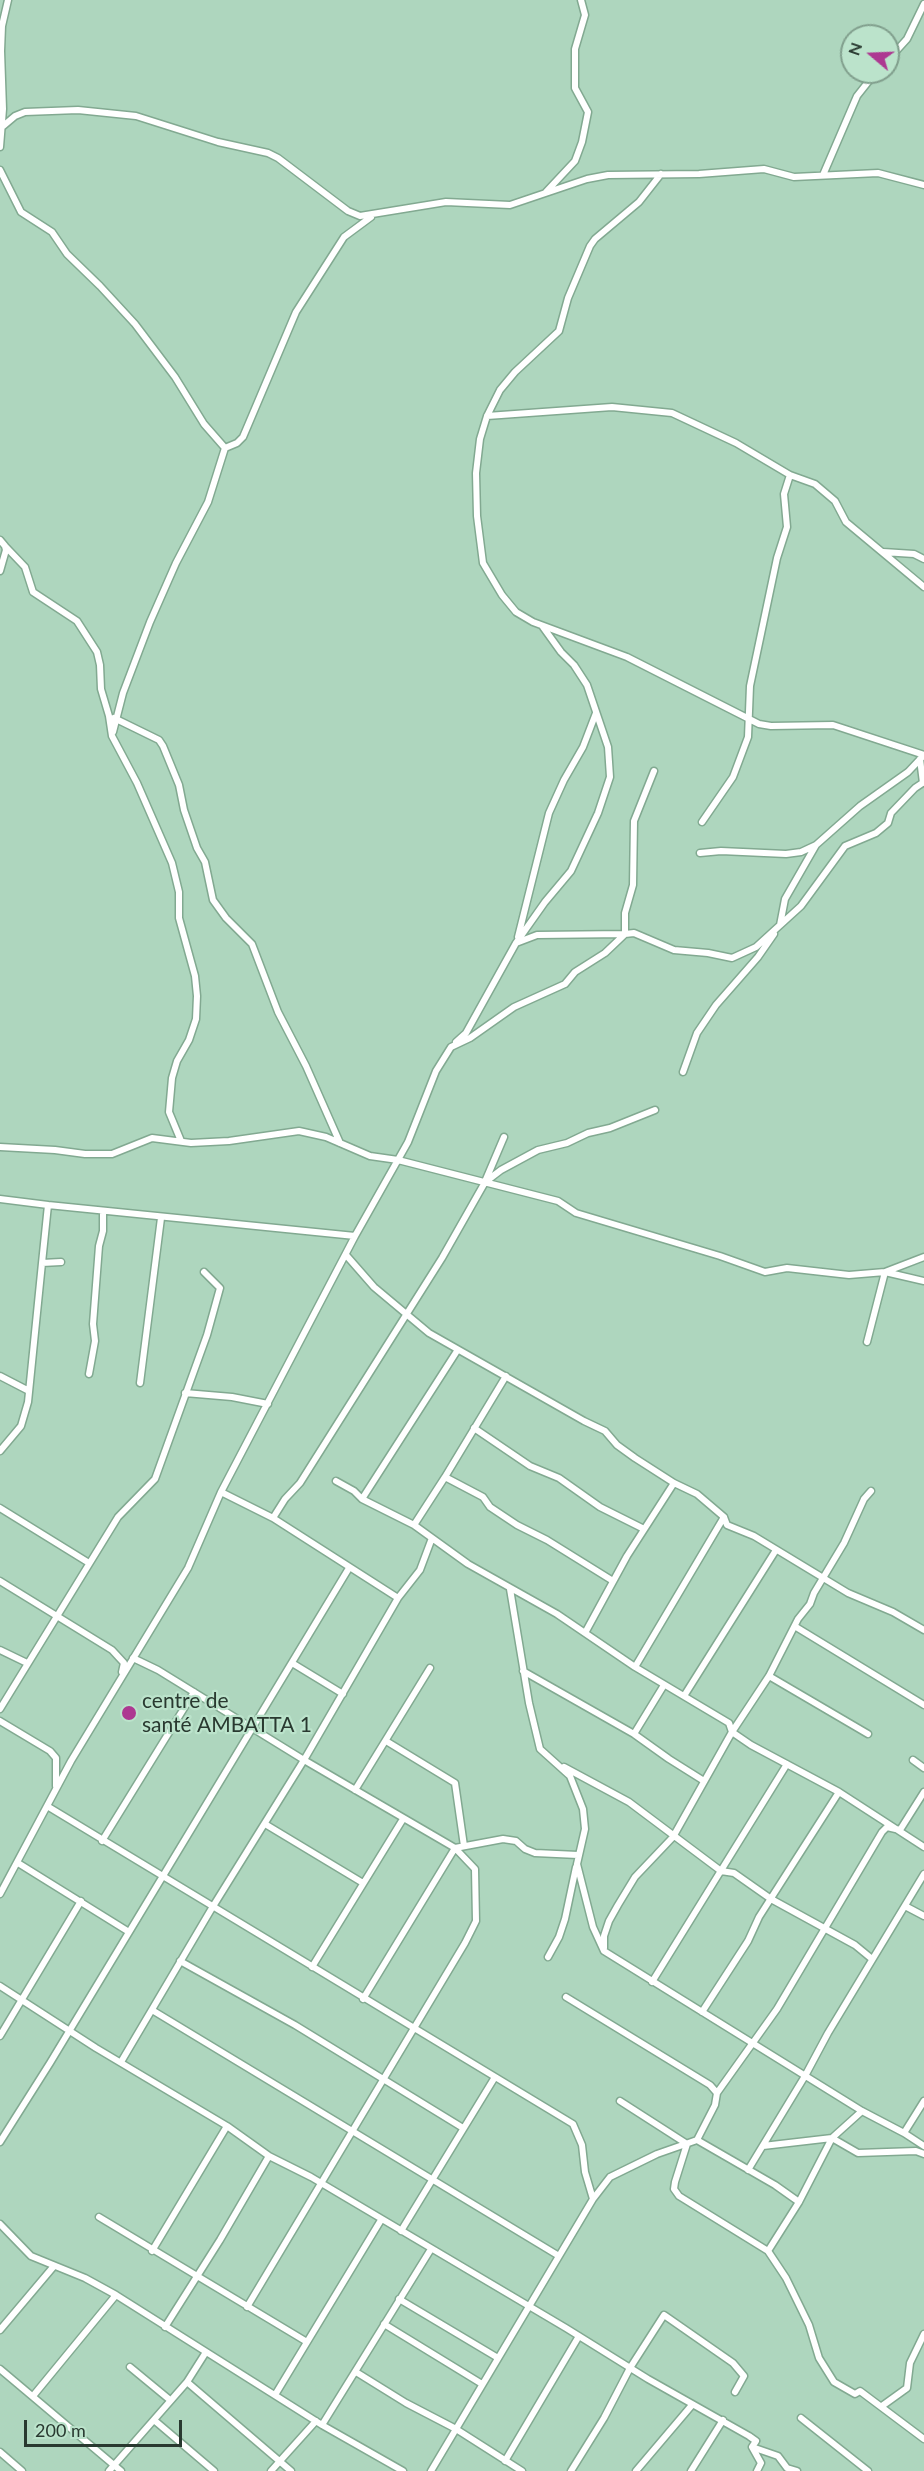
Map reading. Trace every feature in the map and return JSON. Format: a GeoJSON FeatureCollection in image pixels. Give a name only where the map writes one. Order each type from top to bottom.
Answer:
{"type":"FeatureCollection","features":[{"type":"Feature","properties":{"kind":"street"},"geometry":{"type":"LineString","coordinates":[[0,147],[2,26],[8,0]]}},
{"type":"Feature","properties":{"kind":"street"},"geometry":{"type":"LineString","coordinates":[[546,193],[575,161],[582,142],[588,112],[575,88],[575,49],[585,15],[581,0]]}},
{"type":"Feature","properties":{"kind":"street"},"geometry":{"type":"LineString","coordinates":[[900,47],[907,39],[924,4]]}},
{"type":"Feature","properties":{"kind":"street"},"geometry":{"type":"LineString","coordinates":[[0,17],[2,26]]}},
{"type":"Feature","properties":{"kind":"street"},"geometry":{"type":"LineString","coordinates":[[824,175],[857,96],[866,84]]}},
{"type":"Feature","properties":{"kind":"street"},"geometry":{"type":"LineString","coordinates":[[1,125],[25,112],[78,110],[136,116],[218,142],[268,153],[348,211],[360,216],[372,216],[446,202],[510,205],[598,176],[764,170],[794,177],[878,172],[924,185]]}},
{"type":"Feature","properties":{"kind":"street"},"geometry":{"type":"LineString","coordinates":[[0,170],[21,212],[52,232],[67,254],[135,324],[159,354],[204,424],[225,448]]}},
{"type":"Feature","properties":{"kind":"street"},"geometry":{"type":"LineString","coordinates":[[661,174],[639,202],[595,239],[568,298],[559,331],[515,372],[500,390],[487,416],[480,439],[476,473],[477,516],[483,563],[502,595],[516,612],[542,626],[627,657],[759,724],[771,726],[833,725],[923,756]]}},
{"type":"Feature","properties":{"kind":"street"},"geometry":{"type":"LineString","coordinates":[[112,736],[123,693],[150,622],[176,563],[208,502],[225,448],[237,443],[243,437],[292,319],[341,241],[372,216]]}},
{"type":"Feature","properties":{"kind":"street"},"geometry":{"type":"LineString","coordinates":[[487,416],[612,406],[672,413],[736,442],[790,475],[815,484],[835,501],[846,522],[924,587]]}},
{"type":"Feature","properties":{"kind":"street"},"geometry":{"type":"LineString","coordinates":[[702,822],[733,777],[748,737],[750,686],[777,558],[787,527],[784,494],[790,475]]}},
{"type":"Feature","properties":{"kind":"street"},"geometry":{"type":"LineString","coordinates":[[0,540],[25,567],[33,592],[71,616],[92,641],[98,652],[101,689],[112,736],[137,783],[172,863],[179,892],[179,918],[195,976],[196,1019],[172,1078],[169,1112],[181,1141]]}},
{"type":"Feature","properties":{"kind":"street"},"geometry":{"type":"LineString","coordinates":[[0,572],[6,554],[5,546]]}},
{"type":"Feature","properties":{"kind":"street"},"geometry":{"type":"LineString","coordinates":[[882,552],[914,555],[924,559]]}},
{"type":"Feature","properties":{"kind":"street"},"geometry":{"type":"LineString","coordinates":[[0,1894],[120,1678],[188,1568],[221,1492],[355,1236],[408,1142],[436,1071],[451,1047],[466,1033],[516,943],[545,902],[571,871],[598,813],[610,777],[608,747],[587,686],[574,665],[561,652],[542,626]]}},
{"type":"Feature","properties":{"kind":"street"},"geometry":{"type":"LineString","coordinates":[[516,943],[549,813],[564,780],[584,747],[597,712]]}},
{"type":"Feature","properties":{"kind":"street"},"geometry":{"type":"LineString","coordinates":[[109,716],[159,740],[163,746],[179,785],[184,810],[197,848],[205,862],[213,900],[226,918],[252,945],[278,1012],[306,1066],[340,1143]]}},
{"type":"Feature","properties":{"kind":"street"},"geometry":{"type":"LineString","coordinates":[[516,943],[537,935],[634,933],[674,950],[732,958],[756,947],[801,906],[845,846],[876,833],[888,823],[891,813],[915,788],[924,783],[923,756]]}},
{"type":"Feature","properties":{"kind":"street"},"geometry":{"type":"LineString","coordinates":[[700,854],[721,851],[786,854],[801,852],[816,844],[860,806],[908,772],[923,756]]}},
{"type":"Feature","properties":{"kind":"street"},"geometry":{"type":"LineString","coordinates":[[451,1047],[470,1038],[514,1007],[565,984],[575,972],[605,953],[625,934],[625,913],[633,885],[634,821],[654,771]]}},
{"type":"Feature","properties":{"kind":"street"},"geometry":{"type":"LineString","coordinates":[[683,1072],[697,1033],[716,1005],[758,957],[780,925],[785,898],[816,844]]}},
{"type":"Feature","properties":{"kind":"street"},"geometry":{"type":"LineString","coordinates":[[484,1184],[501,1170],[538,1150],[567,1143],[588,1133],[610,1128],[655,1110]]}},
{"type":"Feature","properties":{"kind":"street"},"geometry":{"type":"LineString","coordinates":[[0,1148],[112,1154],[152,1138],[191,1143],[229,1141],[299,1131],[326,1137],[370,1156],[398,1160],[484,1184],[558,1201],[576,1213],[720,1256],[765,1272],[787,1268],[849,1275],[885,1272],[924,1257]]}},
{"type":"Feature","properties":{"kind":"street"},"geometry":{"type":"LineString","coordinates":[[273,1518],[285,1499],[300,1483],[442,1258],[484,1184],[504,1137]]}},
{"type":"Feature","properties":{"kind":"street"},"geometry":{"type":"LineString","coordinates":[[0,1199],[103,1212],[355,1236]]}},
{"type":"Feature","properties":{"kind":"street"},"geometry":{"type":"LineString","coordinates":[[0,1451],[21,1426],[29,1391],[48,1205]]}},
{"type":"Feature","properties":{"kind":"street"},"geometry":{"type":"LineString","coordinates":[[89,1374],[94,1341],[93,1324],[103,1212]]}},
{"type":"Feature","properties":{"kind":"street"},"geometry":{"type":"LineString","coordinates":[[140,1383],[161,1218]]}},
{"type":"Feature","properties":{"kind":"street"},"geometry":{"type":"LineString","coordinates":[[346,1255],[374,1287],[406,1316],[457,1350],[605,1431],[617,1445],[674,1483],[697,1494],[724,1517],[727,1525],[754,1536],[848,1593],[893,1612],[924,1630]]}},
{"type":"Feature","properties":{"kind":"street"},"geometry":{"type":"LineString","coordinates":[[42,1263],[61,1262]]}},
{"type":"Feature","properties":{"kind":"street"},"geometry":{"type":"LineString","coordinates":[[0,1709],[118,1517],[155,1479],[207,1335],[220,1288],[204,1272]]}},
{"type":"Feature","properties":{"kind":"street"},"geometry":{"type":"LineString","coordinates":[[885,1272],[924,1281]]}},
{"type":"Feature","properties":{"kind":"street"},"geometry":{"type":"LineString","coordinates":[[867,1342],[885,1272]]}},
{"type":"Feature","properties":{"kind":"street"},"geometry":{"type":"LineString","coordinates":[[362,1499],[457,1350]]}},
{"type":"Feature","properties":{"kind":"street"},"geometry":{"type":"LineString","coordinates":[[0,1376],[29,1391]]}},
{"type":"Feature","properties":{"kind":"street"},"geometry":{"type":"LineString","coordinates":[[414,1525],[506,1376]]}},
{"type":"Feature","properties":{"kind":"street"},"geometry":{"type":"LineString","coordinates":[[185,1393],[232,1397],[268,1404]]}},
{"type":"Feature","properties":{"kind":"street"},"geometry":{"type":"LineString","coordinates":[[474,1428],[530,1466],[559,1478],[600,1507],[644,1529]]}},
{"type":"Feature","properties":{"kind":"street"},"geometry":{"type":"LineString","coordinates":[[445,1477],[483,1497],[490,1507],[613,1581]]}},
{"type":"Feature","properties":{"kind":"street"},"geometry":{"type":"LineString","coordinates":[[336,1481],[354,1491],[362,1499],[414,1525],[468,1564],[542,1605],[635,1667],[729,1723],[732,1732],[768,1756],[839,1792],[924,1847]]}},
{"type":"Feature","properties":{"kind":"street"},"geometry":{"type":"LineString","coordinates":[[585,1633],[613,1581],[674,1483]]}},
{"type":"Feature","properties":{"kind":"street"},"geometry":{"type":"LineString","coordinates":[[604,1952],[604,1936],[609,1921],[625,1893],[635,1877],[673,1837],[732,1732],[769,1676],[796,1627],[798,1619],[807,1609],[844,1543],[864,1498],[871,1491]]}},
{"type":"Feature","properties":{"kind":"street"},"geometry":{"type":"LineString","coordinates":[[221,1492],[273,1518],[398,1598]]}},
{"type":"Feature","properties":{"kind":"street"},"geometry":{"type":"LineString","coordinates":[[0,1508],[89,1563]]}},
{"type":"Feature","properties":{"kind":"street"},"geometry":{"type":"LineString","coordinates":[[635,1667],[724,1517]]}},
{"type":"Feature","properties":{"kind":"street"},"geometry":{"type":"LineString","coordinates":[[121,2062],[212,1908],[304,1760],[398,1598],[420,1570],[432,1538]]}},
{"type":"Feature","properties":{"kind":"street"},"geometry":{"type":"LineString","coordinates":[[684,1696],[776,1550]]}},
{"type":"Feature","properties":{"kind":"street"},"geometry":{"type":"LineString","coordinates":[[0,2142],[349,1568]]}},
{"type":"Feature","properties":{"kind":"street"},"geometry":{"type":"LineString","coordinates":[[0,1581],[112,1650],[124,1663],[120,1678]]}},
{"type":"Feature","properties":{"kind":"street"},"geometry":{"type":"LineString","coordinates":[[510,1589],[535,1734],[540,1749],[570,1776],[583,1809],[585,1829],[562,1928],[548,1958]]}},
{"type":"Feature","properties":{"kind":"street"},"geometry":{"type":"LineString","coordinates":[[796,1627],[924,1705]]}},
{"type":"Feature","properties":{"kind":"street"},"geometry":{"type":"LineString","coordinates":[[0,1650],[27,1663]]}},
{"type":"Feature","properties":{"kind":"street"},"geometry":{"type":"LineString","coordinates":[[133,1658],[158,1670],[304,1760],[455,1848],[475,1869],[476,1921],[248,2307]]}},
{"type":"Feature","properties":{"kind":"street"},"geometry":{"type":"LineString","coordinates":[[292,1663],[343,1694]]}},
{"type":"Feature","properties":{"kind":"street"},"geometry":{"type":"LineString","coordinates":[[355,1790],[430,1668]]}},
{"type":"Feature","properties":{"kind":"street"},"geometry":{"type":"LineString","coordinates":[[523,1671],[634,1734],[704,1781]]}},
{"type":"Feature","properties":{"kind":"street"},"geometry":{"type":"LineString","coordinates":[[769,1676],[868,1734]]}},
{"type":"Feature","properties":{"kind":"street"},"geometry":{"type":"LineString","coordinates":[[634,1734],[664,1685]]}},
{"type":"Feature","properties":{"kind":"street"},"geometry":{"type":"LineString","coordinates":[[102,1841],[194,1692]]}},
{"type":"Feature","properties":{"kind":"street"},"geometry":{"type":"LineString","coordinates":[[0,1721],[50,1751],[56,1758],[56,1790]]}},
{"type":"Feature","properties":{"kind":"street"},"geometry":{"type":"LineString","coordinates":[[386,1742],[455,1784],[464,1846]]}},
{"type":"Feature","properties":{"kind":"street"},"geometry":{"type":"LineString","coordinates":[[913,1760],[924,1768]]}},
{"type":"Feature","properties":{"kind":"street"},"geometry":{"type":"LineString","coordinates":[[552,1761],[629,1802],[721,1871],[734,1873],[771,1899],[855,1945],[872,1959]]}},
{"type":"Feature","properties":{"kind":"street"},"geometry":{"type":"LineString","coordinates":[[652,1982],[787,1764]]}},
{"type":"Feature","properties":{"kind":"street"},"geometry":{"type":"LineString","coordinates":[[702,2013],[839,1792]]}},
{"type":"Feature","properties":{"kind":"street"},"geometry":{"type":"LineString","coordinates":[[900,1830],[924,1792]]}},
{"type":"Feature","properties":{"kind":"street"},"geometry":{"type":"LineString","coordinates":[[47,1806],[212,1908],[573,2124],[582,2145],[585,2172],[593,2199]]}},
{"type":"Feature","properties":{"kind":"street"},"geometry":{"type":"LineString","coordinates":[[312,1967],[404,1819]]}},
{"type":"Feature","properties":{"kind":"street"},"geometry":{"type":"LineString","coordinates":[[265,1824],[363,1883]]}},
{"type":"Feature","properties":{"kind":"street"},"geometry":{"type":"LineString","coordinates":[[431,2471],[593,2199],[610,2176],[657,2154],[697,2140],[715,2105],[717,2092],[777,2009],[882,1832],[887,1827],[900,1830]]}},
{"type":"Feature","properties":{"kind":"street"},"geometry":{"type":"LineString","coordinates":[[363,1999],[455,1848],[503,1839],[516,1841],[525,1849],[535,1853],[578,1855]]}},
{"type":"Feature","properties":{"kind":"street"},"geometry":{"type":"LineString","coordinates":[[18,1863],[129,1932]]}},
{"type":"Feature","properties":{"kind":"street"},"geometry":{"type":"LineString","coordinates":[[577,1864],[593,1927],[604,1952],[862,2111],[924,2146]]}},
{"type":"Feature","properties":{"kind":"street"},"geometry":{"type":"LineString","coordinates":[[748,2170],[924,1874]]}},
{"type":"Feature","properties":{"kind":"street"},"geometry":{"type":"LineString","coordinates":[[0,2036],[81,1902]]}},
{"type":"Feature","properties":{"kind":"street"},"geometry":{"type":"LineString","coordinates":[[905,1906],[924,1917]]}},
{"type":"Feature","properties":{"kind":"street"},"geometry":{"type":"LineString","coordinates":[[180,1961],[295,2025],[463,2128]]}},
{"type":"Feature","properties":{"kind":"street"},"geometry":{"type":"LineString","coordinates":[[0,1986],[69,2031],[227,2126],[269,2156],[401,2231],[692,2405],[723,2420],[756,2441],[752,2448]]}},
{"type":"Feature","properties":{"kind":"street"},"geometry":{"type":"LineString","coordinates":[[566,1997],[710,2085],[717,2092]]}},
{"type":"Feature","properties":{"kind":"street"},"geometry":{"type":"LineString","coordinates":[[152,2010],[352,2133],[432,2178],[560,2256]]}},
{"type":"Feature","properties":{"kind":"street"},"geometry":{"type":"LineString","coordinates":[[401,2231],[495,2077]]}},
{"type":"Feature","properties":{"kind":"street"},"geometry":{"type":"LineString","coordinates":[[620,2100],[687,2144]]}},
{"type":"Feature","properties":{"kind":"street"},"geometry":{"type":"LineString","coordinates":[[904,2133],[924,2101]]}},
{"type":"Feature","properties":{"kind":"street"},"geometry":{"type":"LineString","coordinates":[[768,2251],[799,2202],[832,2138],[862,2111]]}},
{"type":"Feature","properties":{"kind":"street"},"geometry":{"type":"LineString","coordinates":[[152,2251],[227,2126]]}},
{"type":"Feature","properties":{"kind":"street"},"geometry":{"type":"LineString","coordinates":[[763,2146],[832,2138],[858,2153],[916,2151],[924,2154]]}},
{"type":"Feature","properties":{"kind":"street"},"geometry":{"type":"LineString","coordinates":[[697,2140],[775,2185],[799,2202]]}},
{"type":"Feature","properties":{"kind":"street"},"geometry":{"type":"LineString","coordinates":[[687,2144],[675,2182],[674,2189],[679,2196],[768,2251],[786,2278],[809,2325],[813,2344],[825,2370],[834,2382],[855,2394],[860,2391],[924,2439]]}},
{"type":"Feature","properties":{"kind":"street"},"geometry":{"type":"LineString","coordinates":[[165,2327],[269,2156]]}},
{"type":"Feature","properties":{"kind":"street"},"geometry":{"type":"LineString","coordinates":[[99,2217],[152,2251],[307,2342]]}},
{"type":"Feature","properties":{"kind":"street"},"geometry":{"type":"LineString","coordinates":[[275,2395],[381,2220]]}},
{"type":"Feature","properties":{"kind":"street"},"geometry":{"type":"LineString","coordinates":[[2,2228],[31,2256],[85,2278],[116,2295],[319,2423],[403,2471]]}},
{"type":"Feature","properties":{"kind":"street"},"geometry":{"type":"LineString","coordinates":[[272,2471],[319,2423],[356,2372],[431,2249]]}},
{"type":"Feature","properties":{"kind":"street"},"geometry":{"type":"LineString","coordinates":[[0,2330],[54,2266]]}},
{"type":"Feature","properties":{"kind":"street"},"geometry":{"type":"LineString","coordinates":[[33,2396],[116,2295]]}},
{"type":"Feature","properties":{"kind":"street"},"geometry":{"type":"LineString","coordinates":[[399,2299],[498,2358]]}},
{"type":"Feature","properties":{"kind":"street"},"geometry":{"type":"LineString","coordinates":[[571,2471],[604,2418],[630,2368],[664,2316],[733,2363],[744,2376],[735,2392]]}},
{"type":"Feature","properties":{"kind":"street"},"geometry":{"type":"LineString","coordinates":[[384,2324],[482,2384]]}},
{"type":"Feature","properties":{"kind":"street"},"geometry":{"type":"LineString","coordinates":[[882,2406],[908,2388],[910,2363],[924,2334]]}},
{"type":"Feature","properties":{"kind":"street"},"geometry":{"type":"LineString","coordinates":[[505,2461],[579,2336]]}},
{"type":"Feature","properties":{"kind":"street"},"geometry":{"type":"LineString","coordinates":[[112,2468],[187,2382],[206,2352]]}},
{"type":"Feature","properties":{"kind":"street"},"geometry":{"type":"LineString","coordinates":[[130,2367],[170,2400]]}},
{"type":"Feature","properties":{"kind":"street"},"geometry":{"type":"LineString","coordinates":[[0,2369],[112,2468],[121,2471]]}},
{"type":"Feature","properties":{"kind":"street"},"geometry":{"type":"LineString","coordinates":[[356,2372],[406,2403],[456,2429],[522,2471]]}},
{"type":"Feature","properties":{"kind":"street"},"geometry":{"type":"LineString","coordinates":[[187,2382],[291,2471]]}},
{"type":"Feature","properties":{"kind":"street"},"geometry":{"type":"LineString","coordinates":[[636,2471],[692,2405]]}},
{"type":"Feature","properties":{"kind":"street"},"geometry":{"type":"LineString","coordinates":[[801,2418],[868,2471]]}},
{"type":"Feature","properties":{"kind":"street"},"geometry":{"type":"LineString","coordinates":[[154,2420],[214,2471]]}},
{"type":"Feature","properties":{"kind":"street"},"geometry":{"type":"LineString","coordinates":[[691,2471],[723,2420]]}},
{"type":"Feature","properties":{"kind":"street"},"geometry":{"type":"LineString","coordinates":[[752,2448],[761,2463],[757,2471]]}},
{"type":"Feature","properties":{"kind":"street"},"geometry":{"type":"LineString","coordinates":[[752,2448],[778,2456],[787,2468],[797,2471]]}},
{"type":"Feature","properties":{"kind":"street"},"geometry":{"type":"LineString","coordinates":[[0,2452],[22,2471]]}},
{"type":"Feature","properties":{"kind":"place","name":"centre de santé AMBATTA 1"},"geometry":{"type":"Point","coordinates":[129,1713]}}]}
